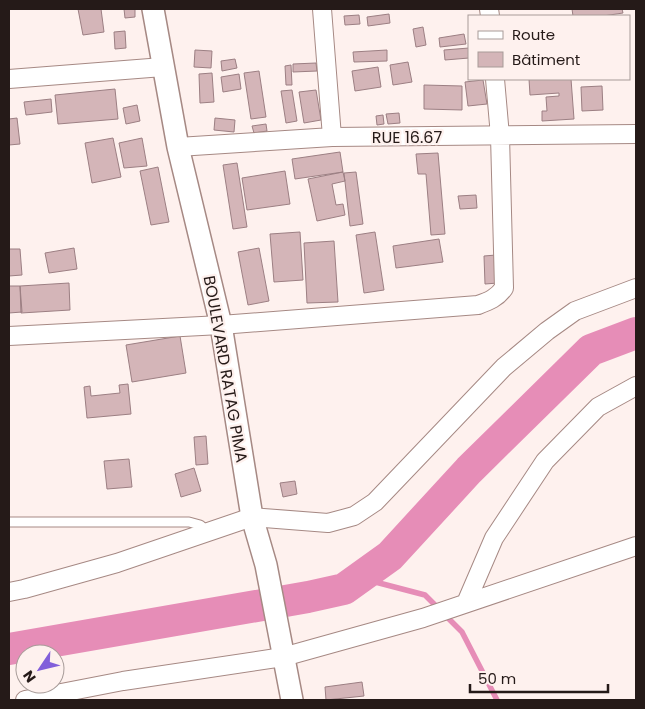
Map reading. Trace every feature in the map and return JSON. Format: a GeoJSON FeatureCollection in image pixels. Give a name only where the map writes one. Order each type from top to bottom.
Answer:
{"type":"FeatureCollection","features":[{"type":"Feature","properties":{"kind":"street","name":"BOULEVARD RATAG PIMA"},"geometry":{"type":"LineString","coordinates":[[153,9],[178,147],[221,325],[252,517],[266,565],[292,700]]}},
{"type":"Feature","properties":{"kind":"street"},"geometry":{"type":"LineString","coordinates":[[322,9],[332,137]]}},
{"type":"Feature","properties":{"kind":"street"},"geometry":{"type":"LineString","coordinates":[[9,79],[163,66]]}},
{"type":"Feature","properties":{"kind":"street"},"geometry":{"type":"LineString","coordinates":[[9,336],[221,325],[478,305],[490,300],[500,294],[504,288],[500,136],[495,80]]}},
{"type":"Feature","properties":{"kind":"street","name":"RUE 16.67"},"geometry":{"type":"LineString","coordinates":[[178,147],[332,137],[636,134]]}},
{"type":"Feature","properties":{"kind":"street"},"geometry":{"type":"LineString","coordinates":[[9,592],[24,590],[117,563],[252,517],[328,523],[354,516],[375,502],[504,367],[547,331],[575,311],[636,288]]}},
{"type":"Feature","properties":{"kind":"street"},"geometry":{"type":"LineString","coordinates":[[466,604],[494,538],[545,461],[598,407],[636,386]]}},
{"type":"Feature","properties":{"kind":"street"},"geometry":{"type":"LineString","coordinates":[[25,700],[123,680],[283,657],[423,618],[636,546]]}},
{"type":"Feature","properties":{"kind":"lane"},"geometry":{"type":"LineString","coordinates":[[9,522],[189,522],[200,525],[208,532]]}},
{"type":"Feature","properties":{"kind":"building"},"geometry":{"type":"Polygon","coordinates":[[[78,9],[101,9],[104,32],[83,35],[78,9]]]}},
{"type":"Feature","properties":{"kind":"building"},"geometry":{"type":"Polygon","coordinates":[[[124,9],[135,9],[135,17],[125,18],[124,9]]]}},
{"type":"Feature","properties":{"kind":"building"},"geometry":{"type":"Polygon","coordinates":[[[572,9],[622,9],[623,13],[610,15],[573,15],[572,9]]]}},
{"type":"Feature","properties":{"kind":"building"},"geometry":{"type":"Polygon","coordinates":[[[389,14],[390,23],[368,26],[367,17],[389,14]]]}},
{"type":"Feature","properties":{"kind":"building"},"geometry":{"type":"Polygon","coordinates":[[[359,15],[360,24],[345,25],[344,16],[359,15]]]}},
{"type":"Feature","properties":{"kind":"building"},"geometry":{"type":"Polygon","coordinates":[[[423,27],[426,45],[416,47],[413,29],[423,27]]]}},
{"type":"Feature","properties":{"kind":"building"},"geometry":{"type":"Polygon","coordinates":[[[125,31],[126,48],[115,49],[114,32],[125,31]]]}},
{"type":"Feature","properties":{"kind":"building"},"geometry":{"type":"Polygon","coordinates":[[[464,34],[466,44],[440,47],[439,38],[464,34]]]}},
{"type":"Feature","properties":{"kind":"building"},"geometry":{"type":"Polygon","coordinates":[[[468,48],[468,58],[445,60],[444,50],[468,48]]]}},
{"type":"Feature","properties":{"kind":"building"},"geometry":{"type":"Polygon","coordinates":[[[195,50],[212,51],[211,68],[194,67],[195,50]]]}},
{"type":"Feature","properties":{"kind":"building"},"geometry":{"type":"Polygon","coordinates":[[[387,50],[387,61],[354,62],[353,52],[387,50]]]}},
{"type":"Feature","properties":{"kind":"building"},"geometry":{"type":"Polygon","coordinates":[[[235,59],[237,68],[222,71],[221,61],[235,59]]]}},
{"type":"Feature","properties":{"kind":"building"},"geometry":{"type":"Polygon","coordinates":[[[408,62],[412,82],[393,85],[390,65],[408,62]]]}},
{"type":"Feature","properties":{"kind":"building"},"geometry":{"type":"Polygon","coordinates":[[[316,63],[317,71],[293,72],[293,64],[316,63]]]}},
{"type":"Feature","properties":{"kind":"building"},"geometry":{"type":"Polygon","coordinates":[[[291,65],[292,85],[286,85],[285,66],[291,65]]]}},
{"type":"Feature","properties":{"kind":"building"},"geometry":{"type":"Polygon","coordinates":[[[378,67],[381,87],[355,91],[352,71],[378,67]]]}},
{"type":"Feature","properties":{"kind":"building"},"geometry":{"type":"Polygon","coordinates":[[[259,71],[266,117],[251,119],[244,73],[259,71]]]}},
{"type":"Feature","properties":{"kind":"building"},"geometry":{"type":"Polygon","coordinates":[[[212,73],[214,102],[200,103],[199,74],[212,73]]]}},
{"type":"Feature","properties":{"kind":"building"},"geometry":{"type":"Polygon","coordinates":[[[239,74],[241,89],[223,92],[221,77],[239,74]]]}},
{"type":"Feature","properties":{"kind":"building"},"geometry":{"type":"Polygon","coordinates":[[[483,80],[487,104],[468,106],[465,82],[483,80]]]}},
{"type":"Feature","properties":{"kind":"building"},"geometry":{"type":"Polygon","coordinates":[[[529,80],[571,80],[574,119],[542,121],[542,111],[547,111],[546,97],[559,96],[559,93],[530,95],[529,80]]]}},
{"type":"Feature","properties":{"kind":"building"},"geometry":{"type":"Polygon","coordinates":[[[424,85],[462,86],[462,110],[424,109],[424,85]]]}},
{"type":"Feature","properties":{"kind":"building"},"geometry":{"type":"Polygon","coordinates":[[[602,86],[603,110],[582,111],[581,87],[602,86]]]}},
{"type":"Feature","properties":{"kind":"building"},"geometry":{"type":"Polygon","coordinates":[[[115,89],[118,119],[58,124],[55,95],[115,89]]]}},
{"type":"Feature","properties":{"kind":"building"},"geometry":{"type":"Polygon","coordinates":[[[292,90],[297,121],[286,123],[281,91],[292,90]]]}},
{"type":"Feature","properties":{"kind":"building"},"geometry":{"type":"Polygon","coordinates":[[[316,90],[321,120],[304,123],[299,92],[316,90]]]}},
{"type":"Feature","properties":{"kind":"building"},"geometry":{"type":"Polygon","coordinates":[[[51,99],[52,112],[26,115],[24,102],[51,99]]]}},
{"type":"Feature","properties":{"kind":"building"},"geometry":{"type":"Polygon","coordinates":[[[137,105],[140,121],[126,124],[123,108],[137,105]]]}},
{"type":"Feature","properties":{"kind":"building"},"geometry":{"type":"Polygon","coordinates":[[[399,113],[400,123],[388,124],[386,114],[399,113]]]}},
{"type":"Feature","properties":{"kind":"building"},"geometry":{"type":"Polygon","coordinates":[[[383,115],[384,124],[377,125],[376,116],[383,115]]]}},
{"type":"Feature","properties":{"kind":"building"},"geometry":{"type":"Polygon","coordinates":[[[17,118],[20,144],[9,145],[9,119],[17,118]]]}},
{"type":"Feature","properties":{"kind":"building"},"geometry":{"type":"Polygon","coordinates":[[[215,118],[235,120],[234,132],[214,130],[215,118]]]}},
{"type":"Feature","properties":{"kind":"building"},"geometry":{"type":"Polygon","coordinates":[[[266,124],[267,131],[254,133],[252,126],[266,124]]]}},
{"type":"Feature","properties":{"kind":"building"},"geometry":{"type":"Polygon","coordinates":[[[113,138],[121,177],[92,183],[85,143],[113,138]]]}},
{"type":"Feature","properties":{"kind":"building"},"geometry":{"type":"Polygon","coordinates":[[[142,138],[147,166],[124,168],[119,143],[142,138]]]}},
{"type":"Feature","properties":{"kind":"building"},"geometry":{"type":"Polygon","coordinates":[[[340,152],[343,172],[295,179],[292,159],[340,152]]]}},
{"type":"Feature","properties":{"kind":"building"},"geometry":{"type":"Polygon","coordinates":[[[438,153],[445,234],[431,235],[426,174],[418,174],[416,154],[438,153]]]}},
{"type":"Feature","properties":{"kind":"building"},"geometry":{"type":"Polygon","coordinates":[[[237,163],[247,227],[233,229],[223,165],[237,163]]]}},
{"type":"Feature","properties":{"kind":"building"},"geometry":{"type":"Polygon","coordinates":[[[158,167],[169,222],[151,225],[140,171],[158,167]]]}},
{"type":"Feature","properties":{"kind":"building"},"geometry":{"type":"Polygon","coordinates":[[[285,171],[290,204],[247,210],[242,178],[285,171]]]}},
{"type":"Feature","properties":{"kind":"building"},"geometry":{"type":"Polygon","coordinates":[[[343,172],[345,181],[332,184],[336,205],[343,204],[345,215],[317,221],[308,179],[343,172]]]}},
{"type":"Feature","properties":{"kind":"building"},"geometry":{"type":"Polygon","coordinates":[[[356,172],[363,224],[350,226],[344,173],[356,172]]]}},
{"type":"Feature","properties":{"kind":"building"},"geometry":{"type":"Polygon","coordinates":[[[476,195],[477,208],[460,209],[458,196],[476,195]]]}},
{"type":"Feature","properties":{"kind":"building"},"geometry":{"type":"Polygon","coordinates":[[[300,232],[303,280],[274,282],[270,234],[300,232]]]}},
{"type":"Feature","properties":{"kind":"building"},"geometry":{"type":"Polygon","coordinates":[[[375,232],[384,290],[364,293],[356,235],[375,232]]]}},
{"type":"Feature","properties":{"kind":"building"},"geometry":{"type":"Polygon","coordinates":[[[439,239],[443,262],[396,268],[393,246],[439,239]]]}},
{"type":"Feature","properties":{"kind":"building"},"geometry":{"type":"Polygon","coordinates":[[[334,241],[338,302],[307,303],[304,243],[334,241]]]}},
{"type":"Feature","properties":{"kind":"building"},"geometry":{"type":"Polygon","coordinates":[[[74,248],[77,269],[49,273],[45,253],[74,248]]]}},
{"type":"Feature","properties":{"kind":"building"},"geometry":{"type":"Polygon","coordinates":[[[259,248],[269,301],[248,305],[238,252],[259,248]]]}},
{"type":"Feature","properties":{"kind":"building"},"geometry":{"type":"Polygon","coordinates":[[[9,249],[20,249],[22,275],[9,276],[9,249]]]}},
{"type":"Feature","properties":{"kind":"building"},"geometry":{"type":"Polygon","coordinates":[[[496,255],[498,283],[485,284],[484,256],[496,255]]]}},
{"type":"Feature","properties":{"kind":"building"},"geometry":{"type":"Polygon","coordinates":[[[69,283],[70,310],[21,313],[20,286],[69,283]]]}},
{"type":"Feature","properties":{"kind":"building"},"geometry":{"type":"Polygon","coordinates":[[[9,286],[20,286],[22,312],[9,313],[9,286]]]}},
{"type":"Feature","properties":{"kind":"building"},"geometry":{"type":"Polygon","coordinates":[[[180,336],[186,373],[132,382],[126,345],[180,336]]]}},
{"type":"Feature","properties":{"kind":"building"},"geometry":{"type":"Polygon","coordinates":[[[128,384],[131,414],[87,418],[84,387],[90,386],[91,396],[120,393],[119,385],[128,384]]]}},
{"type":"Feature","properties":{"kind":"building"},"geometry":{"type":"Polygon","coordinates":[[[206,436],[208,464],[196,465],[194,437],[206,436]]]}},
{"type":"Feature","properties":{"kind":"building"},"geometry":{"type":"Polygon","coordinates":[[[129,459],[132,487],[107,489],[104,461],[129,459]]]}},
{"type":"Feature","properties":{"kind":"building"},"geometry":{"type":"Polygon","coordinates":[[[194,468],[201,491],[181,497],[175,474],[194,468]]]}},
{"type":"Feature","properties":{"kind":"building"},"geometry":{"type":"Polygon","coordinates":[[[295,481],[297,494],[283,497],[280,483],[295,481]]]}},
{"type":"Feature","properties":{"kind":"building"},"geometry":{"type":"Polygon","coordinates":[[[362,682],[364,696],[326,700],[325,687],[362,682]]]}},
{"type":"Feature","properties":{"kind":"waterway"},"geometry":{"type":"LineString","coordinates":[[9,649],[308,597],[344,589],[390,556],[469,470],[591,350],[636,333]]}},
{"type":"Feature","properties":{"kind":"waterway"},"geometry":{"type":"LineString","coordinates":[[360,578],[425,595],[462,632],[497,700]]}}]}
